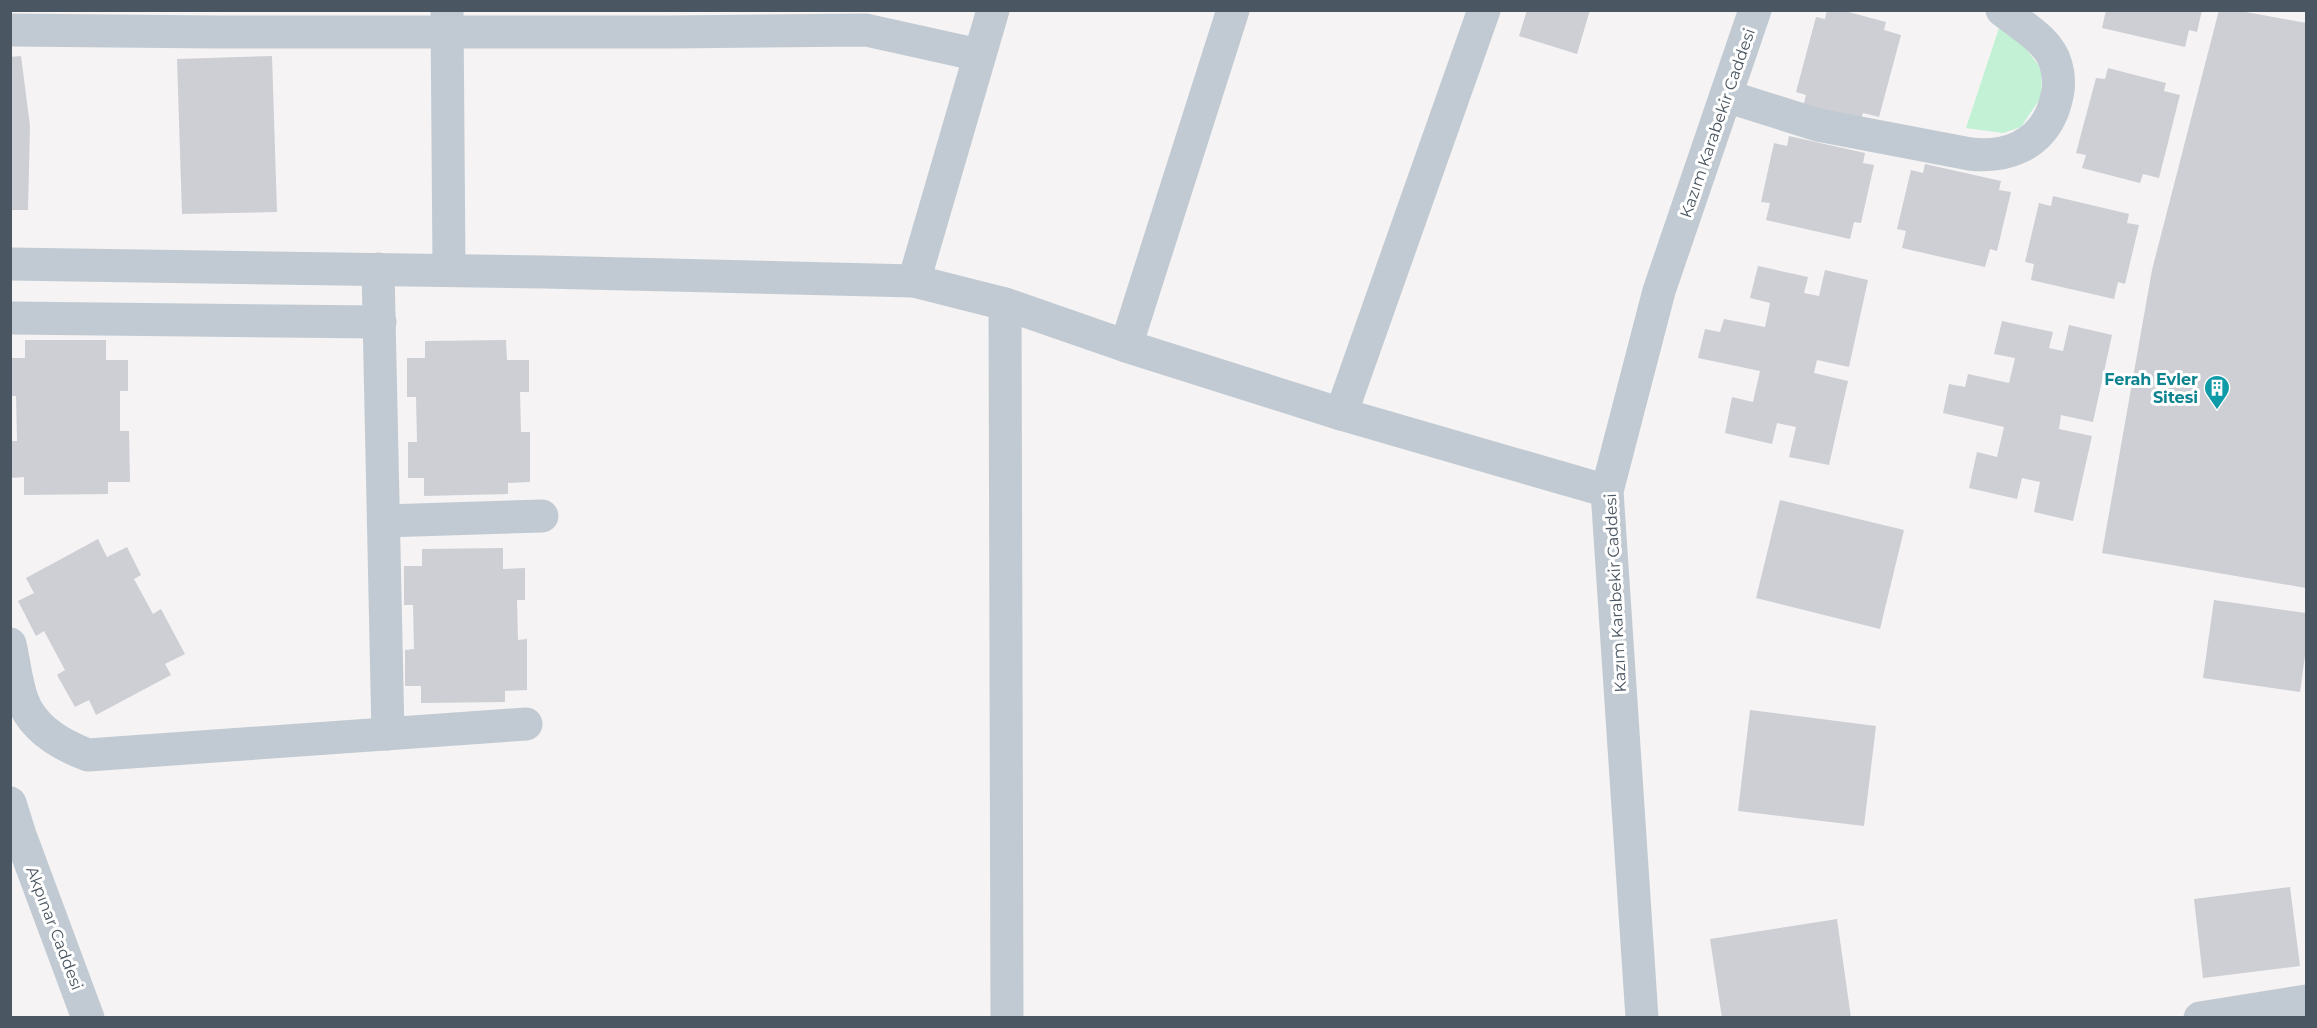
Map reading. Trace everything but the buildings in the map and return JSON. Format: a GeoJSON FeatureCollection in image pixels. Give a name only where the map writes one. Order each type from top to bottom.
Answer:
{"type":"FeatureCollection","features":[{"type":"Feature","properties":{"kind":"street"},"geometry":{"type":"LineString","coordinates":[[914,282],[993,10]]}},
{"type":"Feature","properties":{"kind":"street"},"geometry":{"type":"LineString","coordinates":[[1126,346],[1233,10]]}},
{"type":"Feature","properties":{"kind":"street"},"geometry":{"type":"LineString","coordinates":[[1341,414],[1484,10]]}},
{"type":"Feature","properties":{"kind":"street","name":"Kazım Karabekir Caddesi"},"geometry":{"type":"LineString","coordinates":[[1642,1017],[1607,491],[1659,291],[1755,10]]}},
{"type":"Feature","properties":{"kind":"street"},"geometry":{"type":"LineString","coordinates":[[1726,96],[1818,125],[1970,154],[1985,156],[2008,152],[2032,140],[2046,126],[2059,93],[2056,64],[2044,43],[2002,10]]}},
{"type":"Feature","properties":{"kind":"street"},"geometry":{"type":"LineString","coordinates":[[10,30],[216,22],[746,21],[866,30],[979,55]]}},
{"type":"Feature","properties":{"kind":"street"},"geometry":{"type":"LineString","coordinates":[[447,22],[448,270]]}},
{"type":"Feature","properties":{"kind":"street"},"geometry":{"type":"LineString","coordinates":[[10,264],[448,270],[914,282],[1005,304],[1126,346],[1341,414],[1607,491]]}},
{"type":"Feature","properties":{"kind":"street"},"geometry":{"type":"LineString","coordinates":[[378,269],[388,734]]}},
{"type":"Feature","properties":{"kind":"street"},"geometry":{"type":"LineString","coordinates":[[1005,304],[1007,1017]]}},
{"type":"Feature","properties":{"kind":"street"},"geometry":{"type":"LineString","coordinates":[[10,318],[380,322]]}},
{"type":"Feature","properties":{"kind":"street"},"geometry":{"type":"LineString","coordinates":[[384,521],[542,516]]}},
{"type":"Feature","properties":{"kind":"street"},"geometry":{"type":"LineString","coordinates":[[10,644],[22,699],[30,714],[52,737],[69,748],[88,755],[526,724]]}},
{"type":"Feature","properties":{"kind":"street","name":"Akpınar Caddesi"},"geometry":{"type":"LineString","coordinates":[[10,803],[88,1017]]}},
{"type":"Feature","properties":{"kind":"street"},"geometry":{"type":"LineString","coordinates":[[2200,1017],[2307,1001]]}},
{"type":"Feature","properties":{"kind":"green space"},"geometry":{"type":"Polygon","coordinates":[[[2000,25],[2024,46],[2042,70],[2041,97],[2021,127],[2003,133],[1966,128],[2000,25]]]}},
{"type":"Feature","properties":{"kind":"place","name":"Ferah Evler Sitesi"},"geometry":{"type":"Point","coordinates":[2217,411]}}]}
